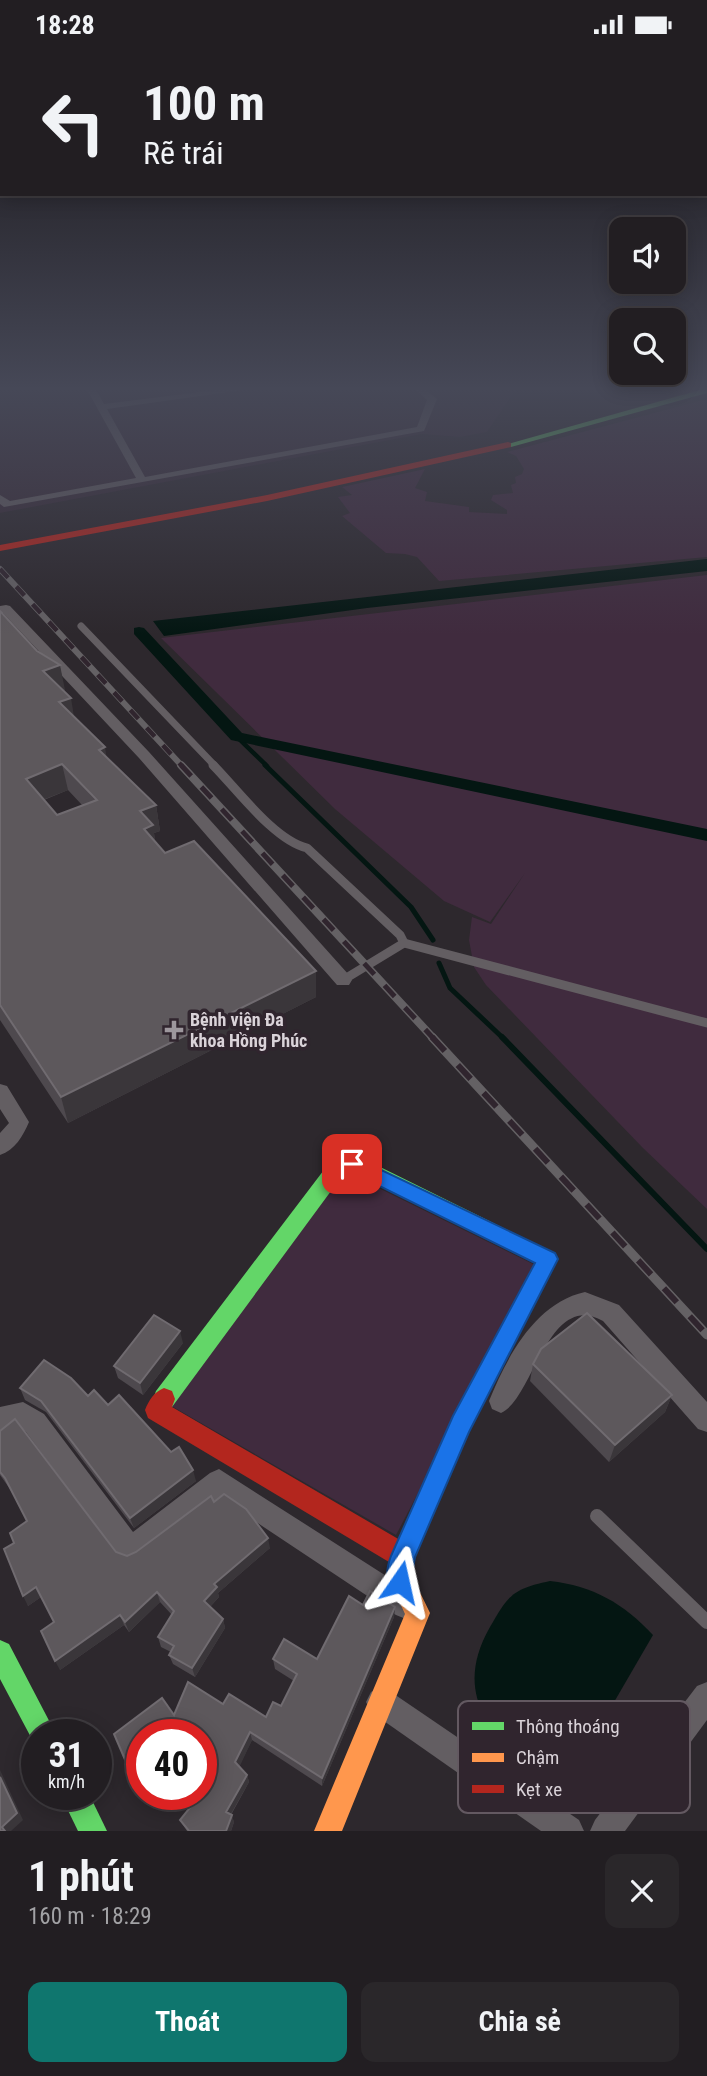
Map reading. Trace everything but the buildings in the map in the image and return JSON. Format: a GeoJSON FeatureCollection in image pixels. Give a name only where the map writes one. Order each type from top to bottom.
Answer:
{"type":"FeatureCollection","features":[{"type":"Feature","properties":{"kind":"main road"},"geometry":{"type":"LineString","coordinates":[[0,534],[347,469]]}},
{"type":"Feature","properties":{"kind":"main road"},"geometry":{"type":"LineString","coordinates":[[0,548],[252,501],[383,469]]}},
{"type":"Feature","properties":{"kind":"main road"},"geometry":{"type":"LineString","coordinates":[[328,1831],[418,1613],[400,1582],[399,1568],[403,1556],[461,1424],[548,1259],[359,1166],[340,1164],[156,1410],[403,1556]]}},
{"type":"Feature","properties":{"kind":"main road"},"geometry":{"type":"LineString","coordinates":[[0,1653],[35,1719]]}},
{"type":"Feature","properties":{"kind":"main road"},"geometry":{"type":"LineString","coordinates":[[82,1810],[93,1831]]}},
{"type":"Feature","properties":{"kind":"street"},"geometry":{"type":"LineString","coordinates":[[136,469],[142,480]]}},
{"type":"Feature","properties":{"kind":"street"},"geometry":{"type":"LineString","coordinates":[[0,498],[8,505],[201,469]]}},
{"type":"Feature","properties":{"kind":"street"},"geometry":{"type":"LineString","coordinates":[[0,610],[6,609],[144,755],[343,980]]}},
{"type":"Feature","properties":{"kind":"street"},"geometry":{"type":"LineString","coordinates":[[0,1092],[19,1122],[15,1131],[0,1147]]}},
{"type":"Feature","properties":{"kind":"street"},"geometry":{"type":"LineString","coordinates":[[501,1401],[543,1329],[573,1305],[596,1304],[611,1313],[707,1420]]}},
{"type":"Feature","properties":{"kind":"street"},"geometry":{"type":"LineString","coordinates":[[0,1421],[9,1415],[23,1414],[34,1423],[130,1551],[219,1482],[418,1613]]}},
{"type":"Feature","properties":{"kind":"street"},"geometry":{"type":"LineString","coordinates":[[690,1719],[707,1696]]}},
{"type":"Feature","properties":{"kind":"street"},"geometry":{"type":"LineString","coordinates":[[381,1702],[458,1755]]}},
{"type":"Feature","properties":{"kind":"street"},"geometry":{"type":"LineString","coordinates":[[542,1813],[568,1831]]}},
{"type":"Feature","properties":{"kind":"street"},"geometry":{"type":"LineString","coordinates":[[606,1831],[619,1813]]}},
{"type":"Feature","properties":{"kind":"lane"},"geometry":{"type":"LineString","coordinates":[[81,626],[274,827],[295,845],[307,848],[400,935],[404,943]]}},
{"type":"Feature","properties":{"kind":"lane"},"geometry":{"type":"LineString","coordinates":[[343,980],[404,943],[707,1023]]}},
{"type":"Feature","properties":{"kind":"lane"},"geometry":{"type":"LineString","coordinates":[[597,1516],[707,1622]]}},
{"type":"Feature","properties":{"kind":"shaded area"},"geometry":{"type":"Polygon","coordinates":[[[0,469],[234,469],[0,513],[0,469]]]}},
{"type":"Feature","properties":{"kind":"shaded area"},"geometry":{"type":"Polygon","coordinates":[[[425,469],[415,488],[427,492],[425,501],[469,507],[469,512],[507,514],[507,510],[491,500],[493,495],[513,493],[511,485],[516,483],[515,477],[522,474],[524,469],[707,469],[707,557],[439,581],[417,557],[386,553],[342,516],[350,513],[338,497],[352,495],[342,487],[425,469]]]}},
{"type":"Feature","properties":{"kind":"shaded area"},"geometry":{"type":"Polygon","coordinates":[[[707,559],[707,571],[367,608],[164,636],[153,621],[707,559]]]}},
{"type":"Feature","properties":{"kind":"shaded area"},"geometry":{"type":"Polygon","coordinates":[[[707,575],[707,1209],[643,1148],[486,985],[474,967],[469,940],[472,917],[491,924],[525,873],[490,922],[444,901],[335,809],[161,638],[707,575]]]}},
{"type":"Feature","properties":{"kind":"shaded area"},"geometry":{"type":"Polygon","coordinates":[[[344,1171],[537,1266],[396,1535],[168,1404],[344,1171]]]}},
{"type":"Feature","properties":{"kind":"shaded area"},"geometry":{"type":"Polygon","coordinates":[[[550,1581],[594,1592],[619,1605],[653,1635],[615,1701],[478,1701],[475,1679],[478,1654],[502,1607],[513,1595],[528,1587],[550,1581]]]}},
{"type":"Feature","properties":{"kind":"waterway"},"geometry":{"type":"LineString","coordinates":[[139,631],[237,737],[707,835]]}},
{"type":"Feature","properties":{"kind":"waterway"},"geometry":{"type":"LineString","coordinates":[[237,737],[267,766]]}},
{"type":"Feature","properties":{"kind":"waterway"},"geometry":{"type":"LineString","coordinates":[[265,765],[411,907],[433,940]]}},
{"type":"Feature","properties":{"kind":"waterway"},"geometry":{"type":"LineString","coordinates":[[439,963],[450,988],[503,1038]]}},
{"type":"Feature","properties":{"kind":"waterway"},"geometry":{"type":"LineString","coordinates":[[503,1038],[707,1249]]}},
{"type":"Feature","properties":{"kind":"railway"},"geometry":{"type":"LineString","coordinates":[[0,569],[182,766]]}},
{"type":"Feature","properties":{"kind":"railway"},"geometry":{"type":"LineString","coordinates":[[181,765],[434,1039]]}},
{"type":"Feature","properties":{"kind":"railway"},"geometry":{"type":"LineString","coordinates":[[432,1037],[707,1335]]}},
{"type":"Feature","properties":{"kind":"traffic: fast"},"geometry":{"type":"LineString","coordinates":[[164,1399],[340,1164],[359,1166],[547,1259],[524,1303]]}},
{"type":"Feature","properties":{"kind":"traffic: fast"},"geometry":{"type":"LineString","coordinates":[[0,1653],[35,1719]]}},
{"type":"Feature","properties":{"kind":"traffic: fast"},"geometry":{"type":"LineString","coordinates":[[82,1810],[93,1831]]}},
{"type":"Feature","properties":{"kind":"traffic: slow"},"geometry":{"type":"LineString","coordinates":[[328,1831],[418,1613],[401,1579],[403,1556],[461,1424],[524,1303]]}},
{"type":"Feature","properties":{"kind":"traffic: jam"},"geometry":{"type":"LineString","coordinates":[[0,548],[267,498],[398,469]]}},
{"type":"Feature","properties":{"kind":"traffic: jam"},"geometry":{"type":"LineString","coordinates":[[164,1399],[156,1410],[403,1556]]}},
{"type":"Feature","properties":{"kind":"place","name":"Bệnh viện Đa khoa Hồng Phúc"},"geometry":{"type":"Point","coordinates":[174,1030]}},
{"type":"Feature","properties":{"kind":"route"},"geometry":{"type":"LineString","coordinates":[[352,1164],[548,1259],[461,1424],[403,1556],[399,1568],[400,1582]]}}]}
